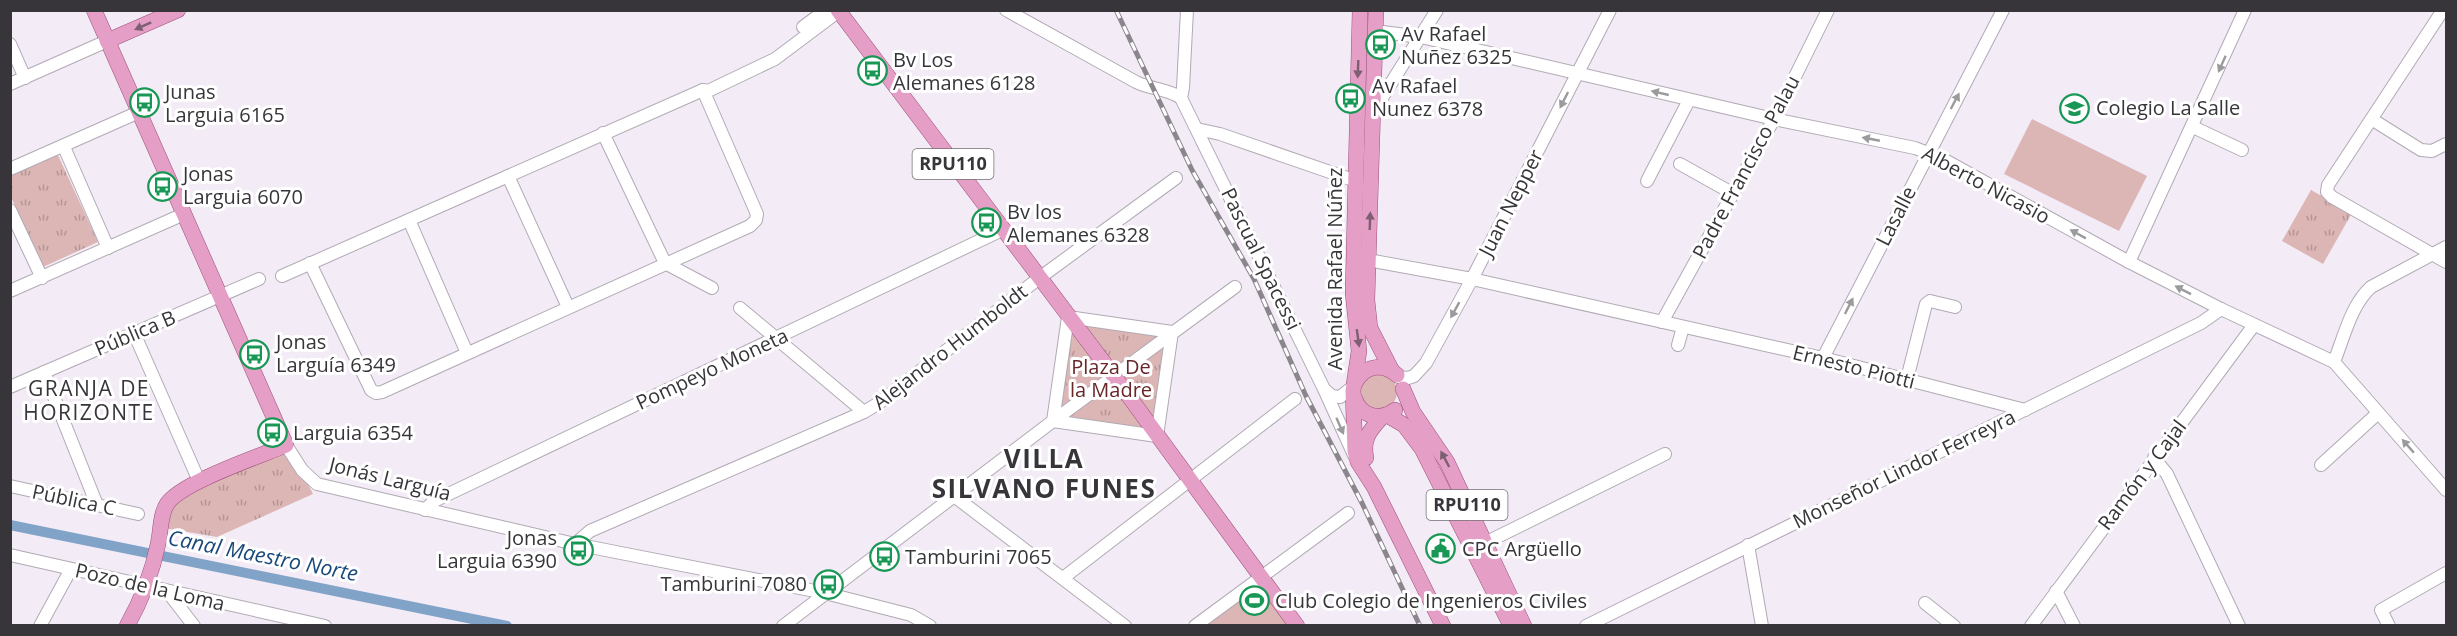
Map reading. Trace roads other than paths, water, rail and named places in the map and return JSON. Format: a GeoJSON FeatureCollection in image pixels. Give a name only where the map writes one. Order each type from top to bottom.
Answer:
{"type":"FeatureCollection","features":[{"type":"Feature","properties":{"kind":"main road","name":"Jonás Larguía"},"geometry":{"type":"LineString","coordinates":[[94,10],[286,445]]}},
{"type":"Feature","properties":{"kind":"main road"},"geometry":{"type":"LineString","coordinates":[[107,41],[178,10]]}},
{"type":"Feature","properties":{"kind":"main road","name":"Avenida Rafael Núñez"},"geometry":{"type":"LineString","coordinates":[[1360,10],[1353,302],[1359,351],[1354,389],[1355,450],[1358,462],[1374,487],[1443,626]]}},
{"type":"Feature","properties":{"kind":"main road"},"geometry":{"type":"LineString","coordinates":[[1374,10],[1371,39],[1375,52]]}},
{"type":"Feature","properties":{"kind":"main road","name":"Avenida Rafael Núñez"},"geometry":{"type":"LineString","coordinates":[[1374,10],[1375,52],[1367,300],[1369,322],[1398,379],[1399,406],[1384,416],[1367,435],[1364,446],[1374,487]]}},
{"type":"Feature","properties":{"kind":"main road","name":"RPU110"},"geometry":{"type":"LineString","coordinates":[[838,11],[1038,279],[1114,376],[1297,626]]}},
{"type":"Feature","properties":{"kind":"main road","name":"Avenida Rafael Núñez"},"geometry":{"type":"LineString","coordinates":[[1384,416],[1366,414],[1358,406],[1354,389],[1362,372],[1370,368],[1379,367],[1398,379]]}},
{"type":"Feature","properties":{"kind":"main road","name":"RPU110"},"geometry":{"type":"LineString","coordinates":[[1398,379],[1413,412],[1447,462],[1524,626]]}},
{"type":"Feature","properties":{"kind":"main road","name":"RPU110"},"geometry":{"type":"LineString","coordinates":[[1384,416],[1404,425],[1422,449],[1510,626]]}},
{"type":"Feature","properties":{"kind":"main road"},"geometry":{"type":"LineString","coordinates":[[128,626],[147,586],[166,506],[177,493],[199,481],[286,445]]}},
{"type":"Feature","properties":{"kind":"street"},"geometry":{"type":"LineString","coordinates":[[310,263],[370,390],[376,393],[750,226],[756,220],[757,214],[703,90],[704,84],[768,54],[826,10]]}},
{"type":"Feature","properties":{"kind":"street"},"geometry":{"type":"LineString","coordinates":[[1006,10],[1136,82],[1153,89],[1171,92],[1181,98],[1187,10]]}},
{"type":"Feature","properties":{"kind":"street"},"geometry":{"type":"LineString","coordinates":[[1373,112],[1437,10]]}},
{"type":"Feature","properties":{"kind":"street","name":"Juan Nepper"},"geometry":{"type":"LineString","coordinates":[[1398,379],[1408,378],[1420,372],[1472,279],[1610,10]]}},
{"type":"Feature","properties":{"kind":"street","name":"Padre Francisco Palau"},"geometry":{"type":"LineString","coordinates":[[1662,322],[1774,119],[1828,10]]}},
{"type":"Feature","properties":{"kind":"street"},"geometry":{"type":"LineString","coordinates":[[2129,262],[2245,10]]}},
{"type":"Feature","properties":{"kind":"street"},"geometry":{"type":"LineString","coordinates":[[2443,10],[2373,120],[2328,185],[2327,192],[2446,262]]}},
{"type":"Feature","properties":{"kind":"street"},"geometry":{"type":"LineString","coordinates":[[282,276],[603,133],[703,90],[708,92],[775,59],[838,11]]}},
{"type":"Feature","properties":{"kind":"street","name":"Lasalle"},"geometry":{"type":"LineString","coordinates":[[1823,358],[1999,12]]}},
{"type":"Feature","properties":{"kind":"street","name":"Alberto Nicasio"},"geometry":{"type":"LineString","coordinates":[[1375,31],[1421,37],[1689,100],[1915,148],[1941,158],[2129,262],[2221,309],[2334,362],[2446,490]]}},
{"type":"Feature","properties":{"kind":"street"},"geometry":{"type":"LineString","coordinates":[[10,84],[107,41]]}},
{"type":"Feature","properties":{"kind":"street"},"geometry":{"type":"LineString","coordinates":[[10,44],[25,78]]}},
{"type":"Feature","properties":{"kind":"street","name":"Pascual Spacessi"},"geometry":{"type":"LineString","coordinates":[[1181,98],[1358,462]]}},
{"type":"Feature","properties":{"kind":"street"},"geometry":{"type":"LineString","coordinates":[[1647,181],[1689,100]]}},
{"type":"Feature","properties":{"kind":"street"},"geometry":{"type":"LineString","coordinates":[[10,169],[139,112]]}},
{"type":"Feature","properties":{"kind":"street"},"geometry":{"type":"LineString","coordinates":[[2373,120],[2424,151],[2434,150],[2446,144]]}},
{"type":"Feature","properties":{"kind":"street"},"geometry":{"type":"LineString","coordinates":[[2193,127],[2242,150]]}},
{"type":"Feature","properties":{"kind":"street"},"geometry":{"type":"LineString","coordinates":[[1197,129],[1220,134],[1356,181]]}},
{"type":"Feature","properties":{"kind":"street"},"geometry":{"type":"LineString","coordinates":[[603,133],[665,263],[712,288]]}},
{"type":"Feature","properties":{"kind":"street"},"geometry":{"type":"LineString","coordinates":[[64,147],[108,248]]}},
{"type":"Feature","properties":{"kind":"street"},"geometry":{"type":"LineString","coordinates":[[1680,164],[1732,193]]}},
{"type":"Feature","properties":{"kind":"street"},"geometry":{"type":"LineString","coordinates":[[508,176],[568,307]]}},
{"type":"Feature","properties":{"kind":"street","name":"Alejandro Humboldt"},"geometry":{"type":"LineString","coordinates":[[575,544],[590,531],[864,412],[889,396],[1038,279],[1176,178]]}},
{"type":"Feature","properties":{"kind":"street"},"geometry":{"type":"LineString","coordinates":[[10,210],[42,278]]}},
{"type":"Feature","properties":{"kind":"street"},"geometry":{"type":"LineString","coordinates":[[10,291],[184,214]]}},
{"type":"Feature","properties":{"kind":"street"},"geometry":{"type":"LineString","coordinates":[[408,220],[466,353]]}},
{"type":"Feature","properties":{"kind":"street","name":"Pompeyo Moneta"},"geometry":{"type":"LineString","coordinates":[[425,510],[434,501],[1002,230]]}},
{"type":"Feature","properties":{"kind":"street"},"geometry":{"type":"LineString","coordinates":[[2334,362],[2358,303],[2364,294],[2371,287],[2446,247]]}},
{"type":"Feature","properties":{"kind":"street"},"geometry":{"type":"LineString","coordinates":[[1368,260],[1472,279],[1662,322]]}},
{"type":"Feature","properties":{"kind":"street","name":"Pública B"},"geometry":{"type":"LineString","coordinates":[[10,387],[259,279]]}},
{"type":"Feature","properties":{"kind":"street"},"geometry":{"type":"LineString","coordinates":[[783,626],[1235,286]]}},
{"type":"Feature","properties":{"kind":"street"},"geometry":{"type":"LineString","coordinates":[[1907,380],[1926,304],[1930,301],[1955,307]]}},
{"type":"Feature","properties":{"kind":"street"},"geometry":{"type":"LineString","coordinates":[[740,308],[864,412]]}},
{"type":"Feature","properties":{"kind":"street","name":"Monseñor Lindor Ferreyra"},"geometry":{"type":"LineString","coordinates":[[1586,626],[2201,323],[2221,309]]}},
{"type":"Feature","properties":{"kind":"street"},"geometry":{"type":"LineString","coordinates":[[1053,421],[1068,317],[1172,332]]}},
{"type":"Feature","properties":{"kind":"street","name":"Ernesto Piotti"},"geometry":{"type":"LineString","coordinates":[[1662,322],[1823,358],[2025,410]]}},
{"type":"Feature","properties":{"kind":"street","name":"Ramón y Cajal"},"geometry":{"type":"LineString","coordinates":[[2031,626],[2254,325]]}},
{"type":"Feature","properties":{"kind":"street"},"geometry":{"type":"LineString","coordinates":[[1678,345],[1683,327]]}},
{"type":"Feature","properties":{"kind":"street"},"geometry":{"type":"LineString","coordinates":[[1053,421],[1157,436],[1172,332]]}},
{"type":"Feature","properties":{"kind":"street"},"geometry":{"type":"LineString","coordinates":[[134,333],[199,481]]}},
{"type":"Feature","properties":{"kind":"street"},"geometry":{"type":"LineString","coordinates":[[44,372],[97,505]]}},
{"type":"Feature","properties":{"kind":"street"},"geometry":{"type":"LineString","coordinates":[[1324,389],[1330,395],[1337,397],[1354,389]]}},
{"type":"Feature","properties":{"kind":"street"},"geometry":{"type":"LineString","coordinates":[[1063,578],[1295,399]]}},
{"type":"Feature","properties":{"kind":"street"},"geometry":{"type":"LineString","coordinates":[[2321,465],[2378,412]]}},
{"type":"Feature","properties":{"kind":"street","name":"Jonás Larguía"},"geometry":{"type":"LineString","coordinates":[[286,445],[302,470],[317,483],[575,544],[825,593],[911,615],[930,626]]}},
{"type":"Feature","properties":{"kind":"street"},"geometry":{"type":"LineString","coordinates":[[1485,543],[1665,454]]}},
{"type":"Feature","properties":{"kind":"street"},"geometry":{"type":"LineString","coordinates":[[2154,459],[2167,474],[2239,626]]}},
{"type":"Feature","properties":{"kind":"street","name":"Pública C"},"geometry":{"type":"LineString","coordinates":[[10,486],[138,514]]}},
{"type":"Feature","properties":{"kind":"street"},"geometry":{"type":"LineString","coordinates":[[954,496],[1125,626]]}},
{"type":"Feature","properties":{"kind":"street"},"geometry":{"type":"LineString","coordinates":[[1195,626],[1348,513]]}},
{"type":"Feature","properties":{"kind":"street"},"geometry":{"type":"LineString","coordinates":[[1748,545],[1762,626]]}},
{"type":"Feature","properties":{"kind":"street","name":"Pozo de la Loma"},"geometry":{"type":"LineString","coordinates":[[10,555],[325,626]]}},
{"type":"Feature","properties":{"kind":"street"},"geometry":{"type":"LineString","coordinates":[[40,626],[71,569]]}},
{"type":"Feature","properties":{"kind":"street"},"geometry":{"type":"LineString","coordinates":[[2389,626],[2381,610],[2446,573]]}},
{"type":"Feature","properties":{"kind":"street"},"geometry":{"type":"LineString","coordinates":[[167,591],[194,626]]}},
{"type":"Feature","properties":{"kind":"street"},"geometry":{"type":"LineString","coordinates":[[2056,591],[2074,626]]}},
{"type":"Feature","properties":{"kind":"street"},"geometry":{"type":"LineString","coordinates":[[1925,603],[1954,626]]}},
{"type":"Feature","properties":{"kind":"waterway","name":"Canal Maestro Norte"},"geometry":{"type":"LineString","coordinates":[[10,525],[507,626]]}},
{"type":"Feature","properties":{"kind":"railway"},"geometry":{"type":"LineString","coordinates":[[1116,10],[1192,170],[1254,279],[1306,396],[1362,503],[1420,626]]}},
{"type":"Feature","properties":{"kind":"place","name":"Av Rafael Nuñez 6325"},"geometry":{"type":"Point","coordinates":[1380,45]}},
{"type":"Feature","properties":{"kind":"place","name":"Bv Los Alemanes 6128"},"geometry":{"type":"Point","coordinates":[872,71]}},
{"type":"Feature","properties":{"kind":"place","name":"Av Rafael Nunez 6378"},"geometry":{"type":"Point","coordinates":[1351,98]}},
{"type":"Feature","properties":{"kind":"place","name":"Junas Larguia 6165"},"geometry":{"type":"Point","coordinates":[144,103]}},
{"type":"Feature","properties":{"kind":"place","name":"Colegio La Salle"},"geometry":{"type":"Point","coordinates":[2075,108]}},
{"type":"Feature","properties":{"kind":"place","name":"Jonas Larguia 6070"},"geometry":{"type":"Point","coordinates":[162,186]}},
{"type":"Feature","properties":{"kind":"place","name":"Bv los Alemanes 6328"},"geometry":{"type":"Point","coordinates":[986,223]}},
{"type":"Feature","properties":{"kind":"place","name":"Jonas Larguía 6349"},"geometry":{"type":"Point","coordinates":[255,354]}},
{"type":"Feature","properties":{"kind":"place","name":"Larguia 6354"},"geometry":{"type":"Point","coordinates":[272,433]}},
{"type":"Feature","properties":{"kind":"place","name":"CPC Argüello"},"geometry":{"type":"Point","coordinates":[1441,549]}},
{"type":"Feature","properties":{"kind":"place","name":"Jonas Larguia 6390"},"geometry":{"type":"Point","coordinates":[578,550]}},
{"type":"Feature","properties":{"kind":"place","name":"Tamburini 7065"},"geometry":{"type":"Point","coordinates":[884,557]}},
{"type":"Feature","properties":{"kind":"place","name":"Tamburini 7080"},"geometry":{"type":"Point","coordinates":[828,584]}},
{"type":"Feature","properties":{"kind":"place","name":"Club Colegio de Ingenieros Civiles"},"geometry":{"type":"Point","coordinates":[1254,601]}},
{"type":"Feature","properties":{"kind":"district","name":"GRANJA DE HORIZONTE"},"geometry":{"type":"Point","coordinates":[89,401]}},
{"type":"Feature","properties":{"kind":"district","name":"VILLA SILVANO FUNES"},"geometry":{"type":"Point","coordinates":[1044,474]}},
{"type":"Feature","properties":{"kind":"park label","name":"Plaza De la Madre"},"geometry":{"type":"Point","coordinates":[1111,378]}}]}
